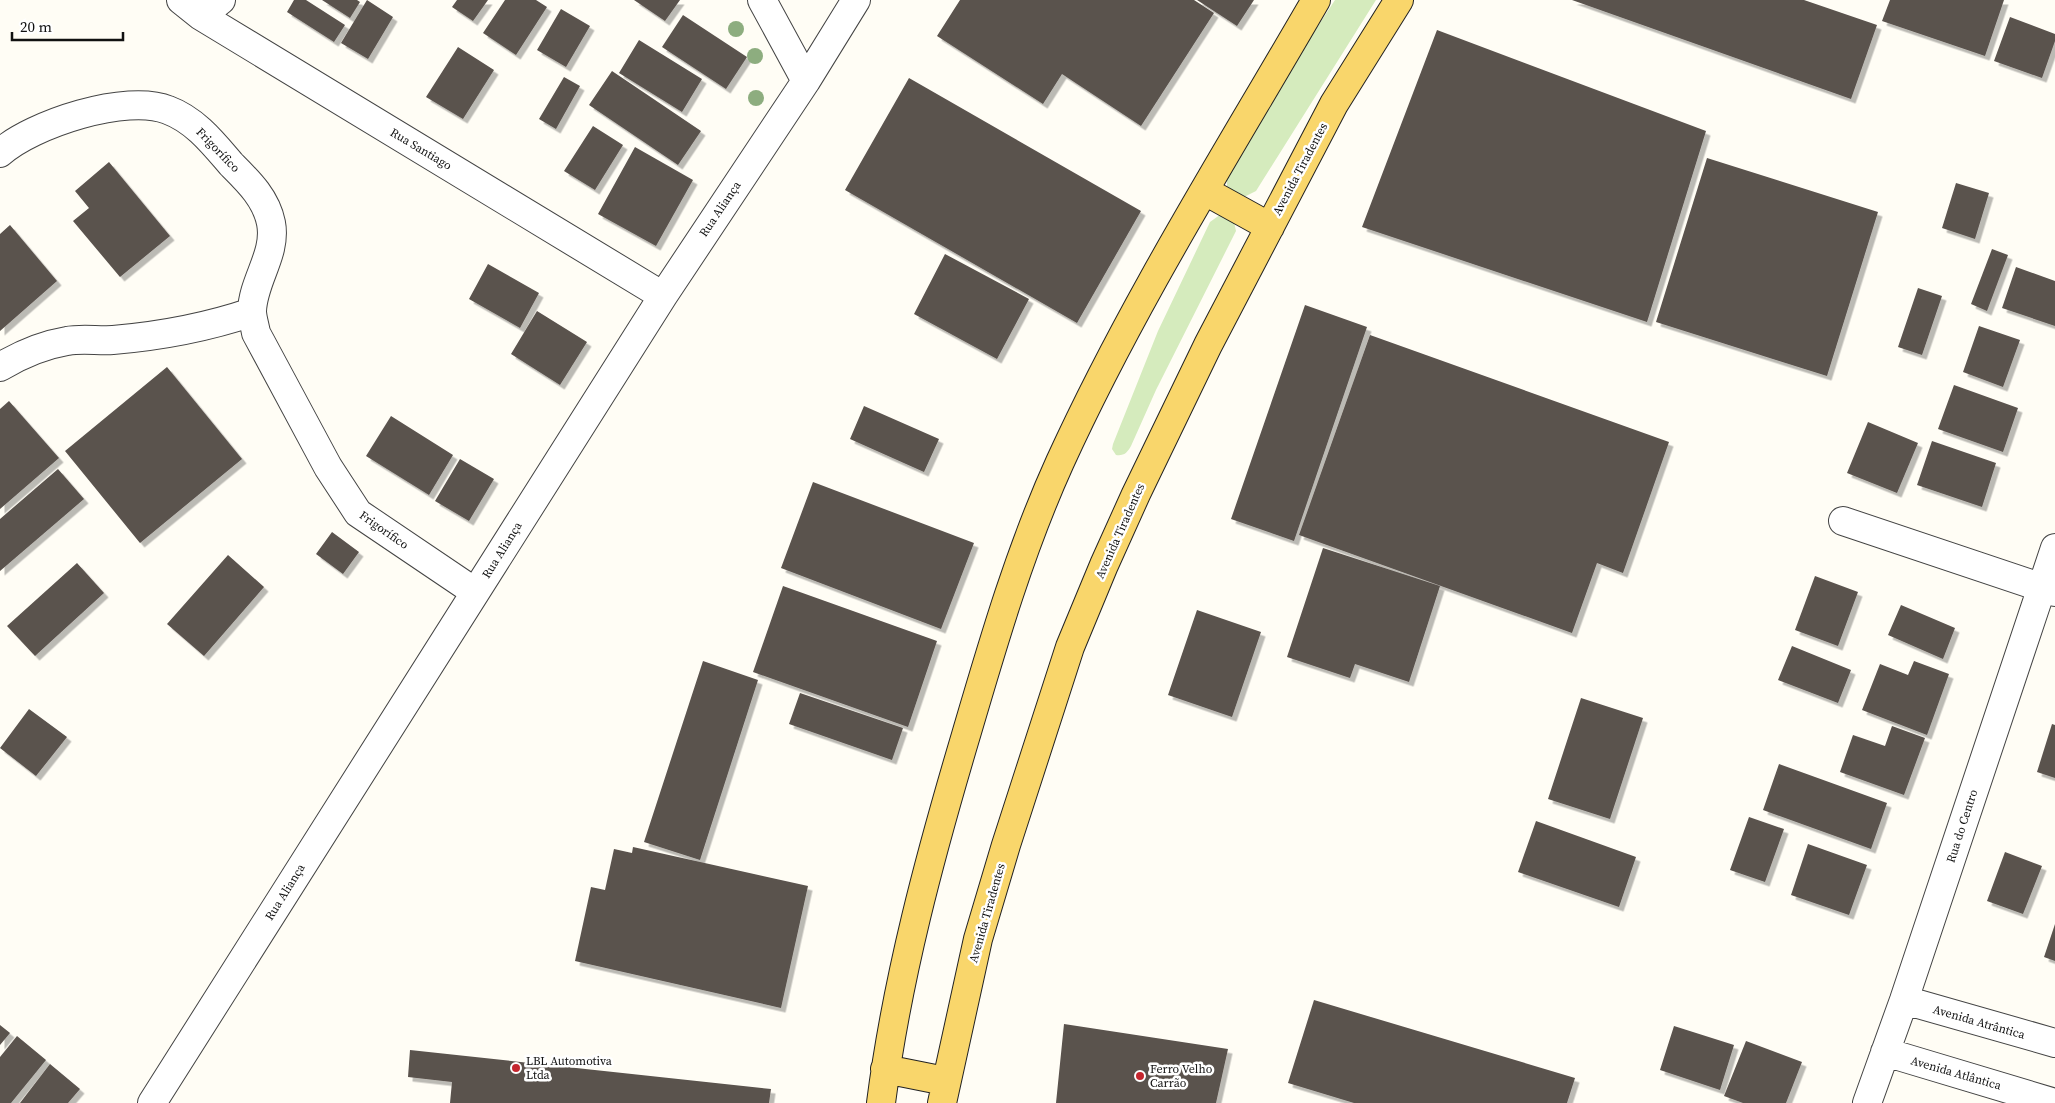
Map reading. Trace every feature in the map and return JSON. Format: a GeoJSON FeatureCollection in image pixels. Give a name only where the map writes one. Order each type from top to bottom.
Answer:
{"type":"FeatureCollection","features":[{"type":"Feature","properties":{"kind":"main road"},"geometry":{"type":"LineString","coordinates":[[881,1103],[885,1069],[914,923],[941,820],[997,628],[1023,557],[1064,455],[1137,310],[1316,0]]}},
{"type":"Feature","properties":{"kind":"main road","name":"Avenida Tiradentes"},"geometry":{"type":"LineString","coordinates":[[944,1092],[978,939],[1036,748],[1070,647],[1136,494],[1208,344],[1334,104],[1399,0]]}},
{"type":"Feature","properties":{"kind":"main road"},"geometry":{"type":"LineString","coordinates":[[1205,191],[1270,227]]}},
{"type":"Feature","properties":{"kind":"main road"},"geometry":{"type":"LineString","coordinates":[[885,1069],[944,1092]]}},
{"type":"Feature","properties":{"kind":"street"},"geometry":{"type":"LineString","coordinates":[[762,0],[806,81]]}},
{"type":"Feature","properties":{"kind":"street","name":"Rua Aliança"},"geometry":{"type":"LineString","coordinates":[[152,1103],[663,296],[806,81],[856,0]]}},
{"type":"Feature","properties":{"kind":"street","name":"Rua Santiago"},"geometry":{"type":"LineString","coordinates":[[201,5],[663,296]]}},
{"type":"Feature","properties":{"kind":"street","name":"Frigorífico"},"geometry":{"type":"LineString","coordinates":[[0,153],[50,124],[106,108],[140,104],[168,110],[199,128],[260,195],[271,222],[273,240],[255,292],[252,312],[256,334],[328,467],[358,512],[475,592]]}},
{"type":"Feature","properties":{"kind":"street"},"geometry":{"type":"LineString","coordinates":[[0,367],[21,354],[68,341],[113,340],[156,334],[225,321],[252,312]]}},
{"type":"Feature","properties":{"kind":"street"},"geometry":{"type":"LineString","coordinates":[[1843,521],[2048,590]]}},
{"type":"Feature","properties":{"kind":"street","name":"Rua do Centro"},"geometry":{"type":"LineString","coordinates":[[1867,1103],[2048,590],[2055,548]]}},
{"type":"Feature","properties":{"kind":"street","name":"Avenida Atrântica"},"geometry":{"type":"LineString","coordinates":[[1904,1000],[2055,1043]]}},
{"type":"Feature","properties":{"kind":"street","name":"Avenida Atlântica"},"geometry":{"type":"LineString","coordinates":[[1885,1052],[2055,1103]]}},
{"type":"Feature","properties":{"kind":"green space"},"geometry":{"type":"Polygon","coordinates":[[[1335,0],[1376,0],[1256,191],[1242,198],[1227,188],[1227,179],[1310,38],[1335,0]]]}},
{"type":"Feature","properties":{"kind":"green space"},"geometry":{"type":"Polygon","coordinates":[[[1221,214],[1233,218],[1236,231],[1156,390],[1131,446],[1125,453],[1116,455],[1112,449],[1113,444],[1158,331],[1210,222],[1221,214]]]}},
{"type":"Feature","properties":{"kind":"building"},"geometry":{"type":"Polygon","coordinates":[[[294,0],[306,0],[345,25],[334,42],[287,12],[294,0]]]}},
{"type":"Feature","properties":{"kind":"building"},"geometry":{"type":"Polygon","coordinates":[[[322,0],[357,0],[360,2],[350,18],[322,0]]]}},
{"type":"Feature","properties":{"kind":"building"},"geometry":{"type":"Polygon","coordinates":[[[367,0],[393,17],[368,59],[341,43],[367,0]]]}},
{"type":"Feature","properties":{"kind":"building"},"geometry":{"type":"Polygon","coordinates":[[[457,0],[488,0],[473,21],[452,7],[457,0]]]}},
{"type":"Feature","properties":{"kind":"building"},"geometry":{"type":"Polygon","coordinates":[[[505,0],[536,0],[547,7],[516,55],[483,33],[505,0]]]}},
{"type":"Feature","properties":{"kind":"building"},"geometry":{"type":"Polygon","coordinates":[[[634,0],[680,0],[665,21],[634,0]]]}},
{"type":"Feature","properties":{"kind":"building"},"geometry":{"type":"Polygon","coordinates":[[[960,0],[1194,0],[1214,13],[1141,126],[1062,74],[1043,104],[937,36],[960,0]]]}},
{"type":"Feature","properties":{"kind":"building"},"geometry":{"type":"Polygon","coordinates":[[[1197,0],[1254,0],[1237,26],[1197,0]]]}},
{"type":"Feature","properties":{"kind":"building"},"geometry":{"type":"Polygon","coordinates":[[[1572,0],[1804,0],[1877,25],[1851,99],[1572,0]]]}},
{"type":"Feature","properties":{"kind":"building"},"geometry":{"type":"Polygon","coordinates":[[[1890,0],[2004,0],[1985,56],[1882,21],[1890,0]]]}},
{"type":"Feature","properties":{"kind":"building"},"geometry":{"type":"Polygon","coordinates":[[[561,9],[590,26],[566,67],[537,50],[561,9]]]}},
{"type":"Feature","properties":{"kind":"building"},"geometry":{"type":"Polygon","coordinates":[[[683,15],[747,57],[726,89],[662,47],[683,15]]]}},
{"type":"Feature","properties":{"kind":"building"},"geometry":{"type":"Polygon","coordinates":[[[2010,17],[2055,34],[2055,41],[2042,78],[1994,61],[2010,17]]]}},
{"type":"Feature","properties":{"kind":"building"},"geometry":{"type":"Polygon","coordinates":[[[1437,30],[1706,131],[1647,322],[1362,227],[1437,30]]]}},
{"type":"Feature","properties":{"kind":"building"},"geometry":{"type":"Polygon","coordinates":[[[639,40],[702,79],[682,112],[619,73],[639,40]]]}},
{"type":"Feature","properties":{"kind":"building"},"geometry":{"type":"Polygon","coordinates":[[[458,47],[494,70],[463,119],[426,97],[458,47]]]}},
{"type":"Feature","properties":{"kind":"building"},"geometry":{"type":"Polygon","coordinates":[[[612,71],[701,131],[678,165],[589,105],[612,71]]]}},
{"type":"Feature","properties":{"kind":"building"},"geometry":{"type":"Polygon","coordinates":[[[564,77],[580,86],[556,129],[539,119],[564,77]]]}},
{"type":"Feature","properties":{"kind":"building"},"geometry":{"type":"Polygon","coordinates":[[[909,78],[1141,211],[1077,323],[845,190],[909,78]]]}},
{"type":"Feature","properties":{"kind":"building"},"geometry":{"type":"Polygon","coordinates":[[[593,126],[623,145],[595,190],[564,171],[593,126]]]}},
{"type":"Feature","properties":{"kind":"building"},"geometry":{"type":"Polygon","coordinates":[[[635,147],[693,180],[656,246],[598,214],[635,147]]]}},
{"type":"Feature","properties":{"kind":"building"},"geometry":{"type":"Polygon","coordinates":[[[1707,158],[1878,212],[1827,376],[1656,322],[1707,158]]]}},
{"type":"Feature","properties":{"kind":"building"},"geometry":{"type":"Polygon","coordinates":[[[109,162],[170,236],[120,277],[73,221],[89,208],[75,191],[109,162]]]}},
{"type":"Feature","properties":{"kind":"building"},"geometry":{"type":"Polygon","coordinates":[[[1956,183],[1989,193],[1975,239],[1942,228],[1956,183]]]}},
{"type":"Feature","properties":{"kind":"building"},"geometry":{"type":"Polygon","coordinates":[[[10,225],[57,281],[0,331],[0,234],[10,225]]]}},
{"type":"Feature","properties":{"kind":"building"},"geometry":{"type":"Polygon","coordinates":[[[1992,249],[2008,255],[1987,311],[1971,304],[1992,249]]]}},
{"type":"Feature","properties":{"kind":"building"},"geometry":{"type":"Polygon","coordinates":[[[945,254],[1029,299],[997,359],[914,314],[945,254]]]}},
{"type":"Feature","properties":{"kind":"building"},"geometry":{"type":"Polygon","coordinates":[[[488,264],[539,293],[520,328],[469,299],[488,264]]]}},
{"type":"Feature","properties":{"kind":"building"},"geometry":{"type":"Polygon","coordinates":[[[2016,267],[2055,281],[2055,326],[2002,308],[2016,267]]]}},
{"type":"Feature","properties":{"kind":"building"},"geometry":{"type":"Polygon","coordinates":[[[1918,288],[1942,296],[1922,355],[1898,347],[1918,288]]]}},
{"type":"Feature","properties":{"kind":"building"},"geometry":{"type":"Polygon","coordinates":[[[1305,305],[1367,327],[1294,541],[1231,519],[1305,305]]]}},
{"type":"Feature","properties":{"kind":"building"},"geometry":{"type":"Polygon","coordinates":[[[537,311],[587,342],[560,385],[511,354],[537,311]]]}},
{"type":"Feature","properties":{"kind":"building"},"geometry":{"type":"Polygon","coordinates":[[[1979,326],[2020,340],[2003,387],[1963,372],[1979,326]]]}},
{"type":"Feature","properties":{"kind":"building"},"geometry":{"type":"Polygon","coordinates":[[[1370,335],[1669,442],[1623,573],[1597,563],[1572,633],[1299,535],[1370,335]]]}},
{"type":"Feature","properties":{"kind":"building"},"geometry":{"type":"Polygon","coordinates":[[[167,367],[242,459],[140,543],[65,451],[167,367]]]}},
{"type":"Feature","properties":{"kind":"building"},"geometry":{"type":"Polygon","coordinates":[[[1954,385],[2018,408],[2003,452],[1938,429],[1954,385]]]}},
{"type":"Feature","properties":{"kind":"building"},"geometry":{"type":"Polygon","coordinates":[[[9,401],[59,458],[0,509],[0,409],[9,401]]]}},
{"type":"Feature","properties":{"kind":"building"},"geometry":{"type":"Polygon","coordinates":[[[864,406],[939,439],[924,472],[850,439],[864,406]]]}},
{"type":"Feature","properties":{"kind":"building"},"geometry":{"type":"Polygon","coordinates":[[[391,416],[453,455],[429,495],[366,456],[391,416]]]}},
{"type":"Feature","properties":{"kind":"building"},"geometry":{"type":"Polygon","coordinates":[[[1868,422],[1918,443],[1897,493],[1847,473],[1868,422]]]}},
{"type":"Feature","properties":{"kind":"building"},"geometry":{"type":"Polygon","coordinates":[[[1932,441],[1996,463],[1982,507],[1917,485],[1932,441]]]}},
{"type":"Feature","properties":{"kind":"building"},"geometry":{"type":"Polygon","coordinates":[[[460,459],[494,479],[469,521],[435,501],[460,459]]]}},
{"type":"Feature","properties":{"kind":"building"},"geometry":{"type":"Polygon","coordinates":[[[58,469],[84,499],[0,571],[0,519],[58,469]]]}},
{"type":"Feature","properties":{"kind":"building"},"geometry":{"type":"Polygon","coordinates":[[[813,482],[974,543],[941,629],[781,568],[813,482]]]}},
{"type":"Feature","properties":{"kind":"building"},"geometry":{"type":"Polygon","coordinates":[[[332,532],[359,552],[343,574],[316,554],[332,532]]]}},
{"type":"Feature","properties":{"kind":"building"},"geometry":{"type":"Polygon","coordinates":[[[1323,548],[1440,586],[1409,682],[1355,664],[1350,678],[1287,657],[1323,548]]]}},
{"type":"Feature","properties":{"kind":"building"},"geometry":{"type":"Polygon","coordinates":[[[228,555],[264,587],[204,656],[167,624],[228,555]]]}},
{"type":"Feature","properties":{"kind":"building"},"geometry":{"type":"Polygon","coordinates":[[[77,563],[104,593],[35,656],[7,626],[77,563]]]}},
{"type":"Feature","properties":{"kind":"building"},"geometry":{"type":"Polygon","coordinates":[[[1815,576],[1858,592],[1838,646],[1795,630],[1815,576]]]}},
{"type":"Feature","properties":{"kind":"building"},"geometry":{"type":"Polygon","coordinates":[[[783,586],[937,641],[908,727],[753,672],[783,586]]]}},
{"type":"Feature","properties":{"kind":"building"},"geometry":{"type":"Polygon","coordinates":[[[1901,605],[1955,628],[1943,659],[1888,635],[1901,605]]]}},
{"type":"Feature","properties":{"kind":"building"},"geometry":{"type":"Polygon","coordinates":[[[1197,610],[1261,632],[1232,717],[1168,695],[1197,610]]]}},
{"type":"Feature","properties":{"kind":"building"},"geometry":{"type":"Polygon","coordinates":[[[1792,646],[1851,670],[1838,703],[1778,680],[1792,646]]]}},
{"type":"Feature","properties":{"kind":"building"},"geometry":{"type":"Polygon","coordinates":[[[703,661],[758,680],[700,860],[644,842],[703,661]]]}},
{"type":"Feature","properties":{"kind":"building"},"geometry":{"type":"Polygon","coordinates":[[[1914,661],[1949,674],[1927,735],[1862,710],[1880,664],[1908,675],[1914,661]]]}},
{"type":"Feature","properties":{"kind":"building"},"geometry":{"type":"Polygon","coordinates":[[[800,693],[903,728],[892,760],[789,724],[800,693]]]}},
{"type":"Feature","properties":{"kind":"building"},"geometry":{"type":"Polygon","coordinates":[[[1581,698],[1643,718],[1610,819],[1548,799],[1581,698]]]}},
{"type":"Feature","properties":{"kind":"building"},"geometry":{"type":"Polygon","coordinates":[[[29,709],[67,737],[36,776],[0,748],[29,709]]]}},
{"type":"Feature","properties":{"kind":"building"},"geometry":{"type":"Polygon","coordinates":[[[2052,724],[2055,725],[2055,778],[2037,772],[2052,724]]]}},
{"type":"Feature","properties":{"kind":"building"},"geometry":{"type":"Polygon","coordinates":[[[1892,726],[1925,738],[1904,795],[1840,772],[1853,735],[1885,746],[1892,726]]]}},
{"type":"Feature","properties":{"kind":"building"},"geometry":{"type":"Polygon","coordinates":[[[1779,764],[1887,803],[1871,849],[1763,810],[1779,764]]]}},
{"type":"Feature","properties":{"kind":"building"},"geometry":{"type":"Polygon","coordinates":[[[1749,817],[1784,829],[1765,882],[1730,870],[1749,817]]]}},
{"type":"Feature","properties":{"kind":"building"},"geometry":{"type":"Polygon","coordinates":[[[1536,821],[1636,857],[1619,907],[1518,872],[1536,821]]]}},
{"type":"Feature","properties":{"kind":"building"},"geometry":{"type":"Polygon","coordinates":[[[1808,844],[1867,865],[1849,915],[1791,895],[1808,844]]]}},
{"type":"Feature","properties":{"kind":"building"},"geometry":{"type":"Polygon","coordinates":[[[633,847],[808,886],[781,1008],[575,961],[591,887],[605,890],[614,849],[632,853],[633,847]]]}},
{"type":"Feature","properties":{"kind":"building"},"geometry":{"type":"Polygon","coordinates":[[[2005,852],[2042,866],[2023,914],[1987,901],[2005,852]]]}},
{"type":"Feature","properties":{"kind":"building"},"geometry":{"type":"Polygon","coordinates":[[[2055,924],[2055,961],[2044,957],[2055,924]]]}},
{"type":"Feature","properties":{"kind":"building"},"geometry":{"type":"Polygon","coordinates":[[[1314,1000],[1575,1078],[1567,1103],[1354,1103],[1288,1083],[1314,1000]]]}},
{"type":"Feature","properties":{"kind":"building","name":"Ferro Velho Carrão"},"geometry":{"type":"Polygon","coordinates":[[[1064,1024],[1228,1049],[1216,1103],[1056,1103],[1064,1024]]]}},
{"type":"Feature","properties":{"kind":"building"},"geometry":{"type":"Polygon","coordinates":[[[0,1025],[10,1033],[0,1045],[0,1025]]]}},
{"type":"Feature","properties":{"kind":"building"},"geometry":{"type":"Polygon","coordinates":[[[1674,1026],[1734,1045],[1720,1090],[1660,1070],[1674,1026]]]}},
{"type":"Feature","properties":{"kind":"building"},"geometry":{"type":"Polygon","coordinates":[[[17,1036],[46,1060],[11,1103],[0,1103],[0,1057],[17,1036]]]}},
{"type":"Feature","properties":{"kind":"building"},"geometry":{"type":"Polygon","coordinates":[[[1746,1041],[1802,1062],[1786,1103],[1743,1103],[1724,1096],[1746,1041]]]}},
{"type":"Feature","properties":{"kind":"building","name":"LBL Automotiva Ltda"},"geometry":{"type":"Polygon","coordinates":[[[410,1050],[771,1089],[769,1103],[450,1103],[452,1082],[408,1077],[410,1050]]]}},
{"type":"Feature","properties":{"kind":"building"},"geometry":{"type":"Polygon","coordinates":[[[50,1064],[80,1089],[68,1103],[20,1103],[50,1064]]]}},
{"type":"Feature","properties":{"kind":"place","name":"LBL Automotiva Ltda"},"geometry":{"type":"Point","coordinates":[516,1068]}},
{"type":"Feature","properties":{"kind":"place","name":"Ferro Velho Carrão"},"geometry":{"type":"Point","coordinates":[1140,1076]}}]}
